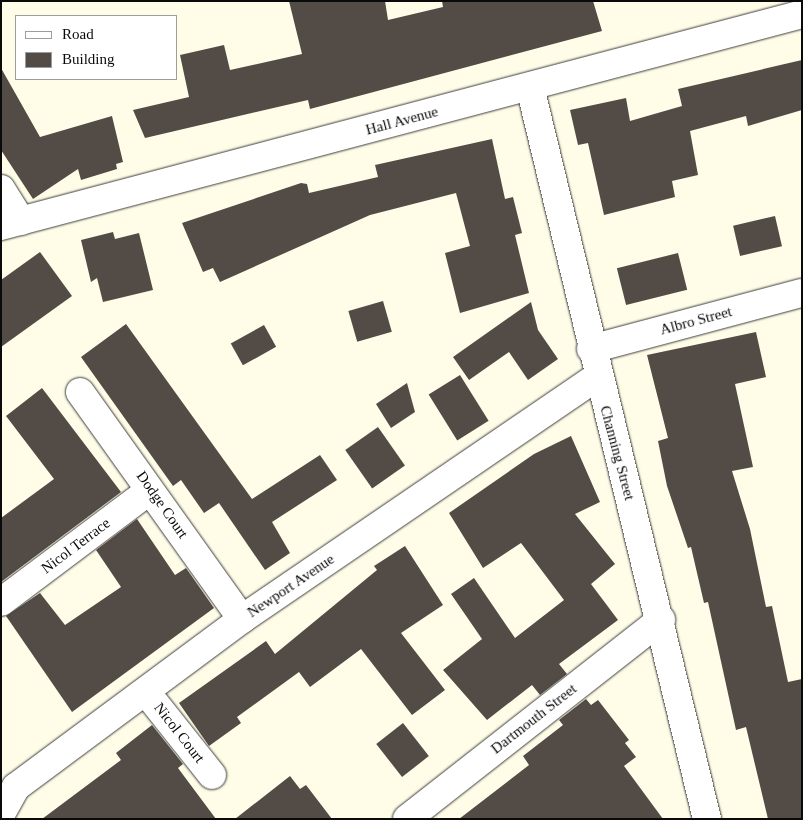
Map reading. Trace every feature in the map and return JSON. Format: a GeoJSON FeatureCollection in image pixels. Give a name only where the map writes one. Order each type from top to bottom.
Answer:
{"type":"FeatureCollection","features":[{"type":"Feature","properties":{"kind":"street","name":"Hall Avenue"},"geometry":{"type":"LineString","coordinates":[[11,224],[802,14]]}},
{"type":"Feature","properties":{"kind":"street","name":"Channing Street"},"geometry":{"type":"LineString","coordinates":[[530,87],[597,377],[661,620],[707,819]]}},
{"type":"Feature","properties":{"kind":"street"},"geometry":{"type":"LineString","coordinates":[[1,189],[11,224]]}},
{"type":"Feature","properties":{"kind":"street","name":"Albro Street"},"geometry":{"type":"LineString","coordinates":[[591,349],[802,293]]}},
{"type":"Feature","properties":{"kind":"street","name":"Newport Avenue"},"geometry":{"type":"LineString","coordinates":[[2,817],[16,787],[242,619],[597,377]]}},
{"type":"Feature","properties":{"kind":"street","name":"Dodge Court"},"geometry":{"type":"LineString","coordinates":[[80,392],[242,619]]}},
{"type":"Feature","properties":{"kind":"street","name":"Nicol Terrace"},"geometry":{"type":"LineString","coordinates":[[1,602],[150,490]]}},
{"type":"Feature","properties":{"kind":"street","name":"Dartmouth Street"},"geometry":{"type":"LineString","coordinates":[[407,819],[661,620]]}},
{"type":"Feature","properties":{"kind":"street","name":"Nicol Court"},"geometry":{"type":"LineString","coordinates":[[146,692],[212,775]]}},
{"type":"Feature","properties":{"kind":"building"},"geometry":{"type":"Polygon","coordinates":[[[289,1],[385,1],[388,20],[443,7],[442,1],[593,1],[602,31],[310,109],[308,100],[145,138],[133,110],[189,97],[180,55],[224,45],[230,70],[302,54],[289,1]]]}},
{"type":"Feature","properties":{"kind":"building"},"geometry":{"type":"Polygon","coordinates":[[[802,60],[802,110],[748,126],[746,116],[690,131],[698,175],[672,181],[675,197],[604,215],[588,143],[578,145],[570,110],[626,98],[630,121],[682,106],[678,89],[802,60]]]}},
{"type":"Feature","properties":{"kind":"building"},"geometry":{"type":"Polygon","coordinates":[[[1,68],[40,137],[112,116],[123,162],[116,164],[117,169],[81,180],[78,169],[33,199],[1,150],[1,68]]]}},
{"type":"Feature","properties":{"kind":"building"},"geometry":{"type":"Polygon","coordinates":[[[492,139],[505,199],[513,197],[522,233],[515,235],[529,293],[460,313],[445,253],[470,246],[456,193],[370,215],[220,282],[213,268],[203,272],[182,223],[301,183],[307,184],[309,193],[378,177],[375,165],[492,139]]]}},
{"type":"Feature","properties":{"kind":"building"},"geometry":{"type":"Polygon","coordinates":[[[775,216],[782,246],[740,256],[733,226],[775,216]]]}},
{"type":"Feature","properties":{"kind":"building"},"geometry":{"type":"Polygon","coordinates":[[[113,232],[115,239],[139,233],[153,290],[103,302],[97,278],[91,282],[81,240],[113,232]]]}},
{"type":"Feature","properties":{"kind":"building"},"geometry":{"type":"Polygon","coordinates":[[[40,252],[72,296],[1,347],[1,280],[40,252]]]}},
{"type":"Feature","properties":{"kind":"building"},"geometry":{"type":"Polygon","coordinates":[[[678,253],[687,290],[626,305],[617,268],[678,253]]]}},
{"type":"Feature","properties":{"kind":"building"},"geometry":{"type":"Polygon","coordinates":[[[383,301],[392,332],[357,342],[348,311],[383,301]]]}},
{"type":"Feature","properties":{"kind":"building"},"geometry":{"type":"Polygon","coordinates":[[[531,302],[538,330],[558,359],[528,380],[509,352],[469,380],[453,357],[531,302]]]}},
{"type":"Feature","properties":{"kind":"building"},"geometry":{"type":"Polygon","coordinates":[[[126,324],[252,499],[320,455],[337,480],[272,522],[290,553],[265,570],[219,503],[204,513],[181,480],[173,486],[81,357],[126,324]]]}},
{"type":"Feature","properties":{"kind":"building"},"geometry":{"type":"Polygon","coordinates":[[[264,325],[276,347],[243,365],[231,343],[264,325]]]}},
{"type":"Feature","properties":{"kind":"building"},"geometry":{"type":"Polygon","coordinates":[[[756,332],[766,377],[735,384],[753,467],[732,471],[750,529],[766,607],[772,606],[788,682],[802,679],[802,819],[768,819],[746,727],[736,730],[708,602],[704,603],[691,547],[688,548],[667,486],[658,441],[668,438],[647,355],[756,332]]]}},
{"type":"Feature","properties":{"kind":"building"},"geometry":{"type":"Polygon","coordinates":[[[460,375],[489,421],[457,440],[429,395],[460,375]]]}},
{"type":"Feature","properties":{"kind":"building"},"geometry":{"type":"Polygon","coordinates":[[[407,383],[415,412],[391,428],[376,404],[407,383]]]}},
{"type":"Feature","properties":{"kind":"building"},"geometry":{"type":"Polygon","coordinates":[[[42,388],[121,492],[1,582],[1,518],[54,479],[6,416],[42,388]]]}},
{"type":"Feature","properties":{"kind":"building"},"geometry":{"type":"Polygon","coordinates":[[[378,427],[405,466],[372,488],[345,450],[378,427]]]}},
{"type":"Feature","properties":{"kind":"building"},"geometry":{"type":"Polygon","coordinates":[[[571,436],[600,502],[575,514],[615,564],[591,584],[618,620],[559,664],[567,674],[540,695],[532,685],[487,720],[443,670],[482,639],[451,594],[474,578],[515,638],[564,600],[521,543],[483,568],[449,513],[534,454],[571,436]]]}},
{"type":"Feature","properties":{"kind":"building"},"geometry":{"type":"Polygon","coordinates":[[[137,519],[175,575],[186,568],[214,608],[72,712],[6,616],[40,593],[65,625],[121,587],[96,550],[137,519]]]}},
{"type":"Feature","properties":{"kind":"building"},"geometry":{"type":"Polygon","coordinates":[[[405,546],[443,605],[401,633],[445,690],[412,715],[361,649],[310,687],[299,672],[237,717],[241,723],[209,746],[179,703],[266,641],[275,654],[377,570],[374,566],[405,546]]]}},
{"type":"Feature","properties":{"kind":"building"},"geometry":{"type":"Polygon","coordinates":[[[586,699],[591,705],[598,700],[629,740],[625,743],[636,757],[624,766],[663,819],[459,819],[529,765],[523,756],[563,725],[559,720],[586,699]]]}},
{"type":"Feature","properties":{"kind":"building"},"geometry":{"type":"Polygon","coordinates":[[[403,723],[429,756],[402,777],[376,744],[403,723]]]}},
{"type":"Feature","properties":{"kind":"building"},"geometry":{"type":"Polygon","coordinates":[[[152,725],[183,764],[178,768],[216,819],[42,819],[121,760],[116,753],[152,725]]]}},
{"type":"Feature","properties":{"kind":"building"},"geometry":{"type":"Polygon","coordinates":[[[290,776],[300,789],[306,785],[332,819],[235,819],[290,776]]]}}]}
